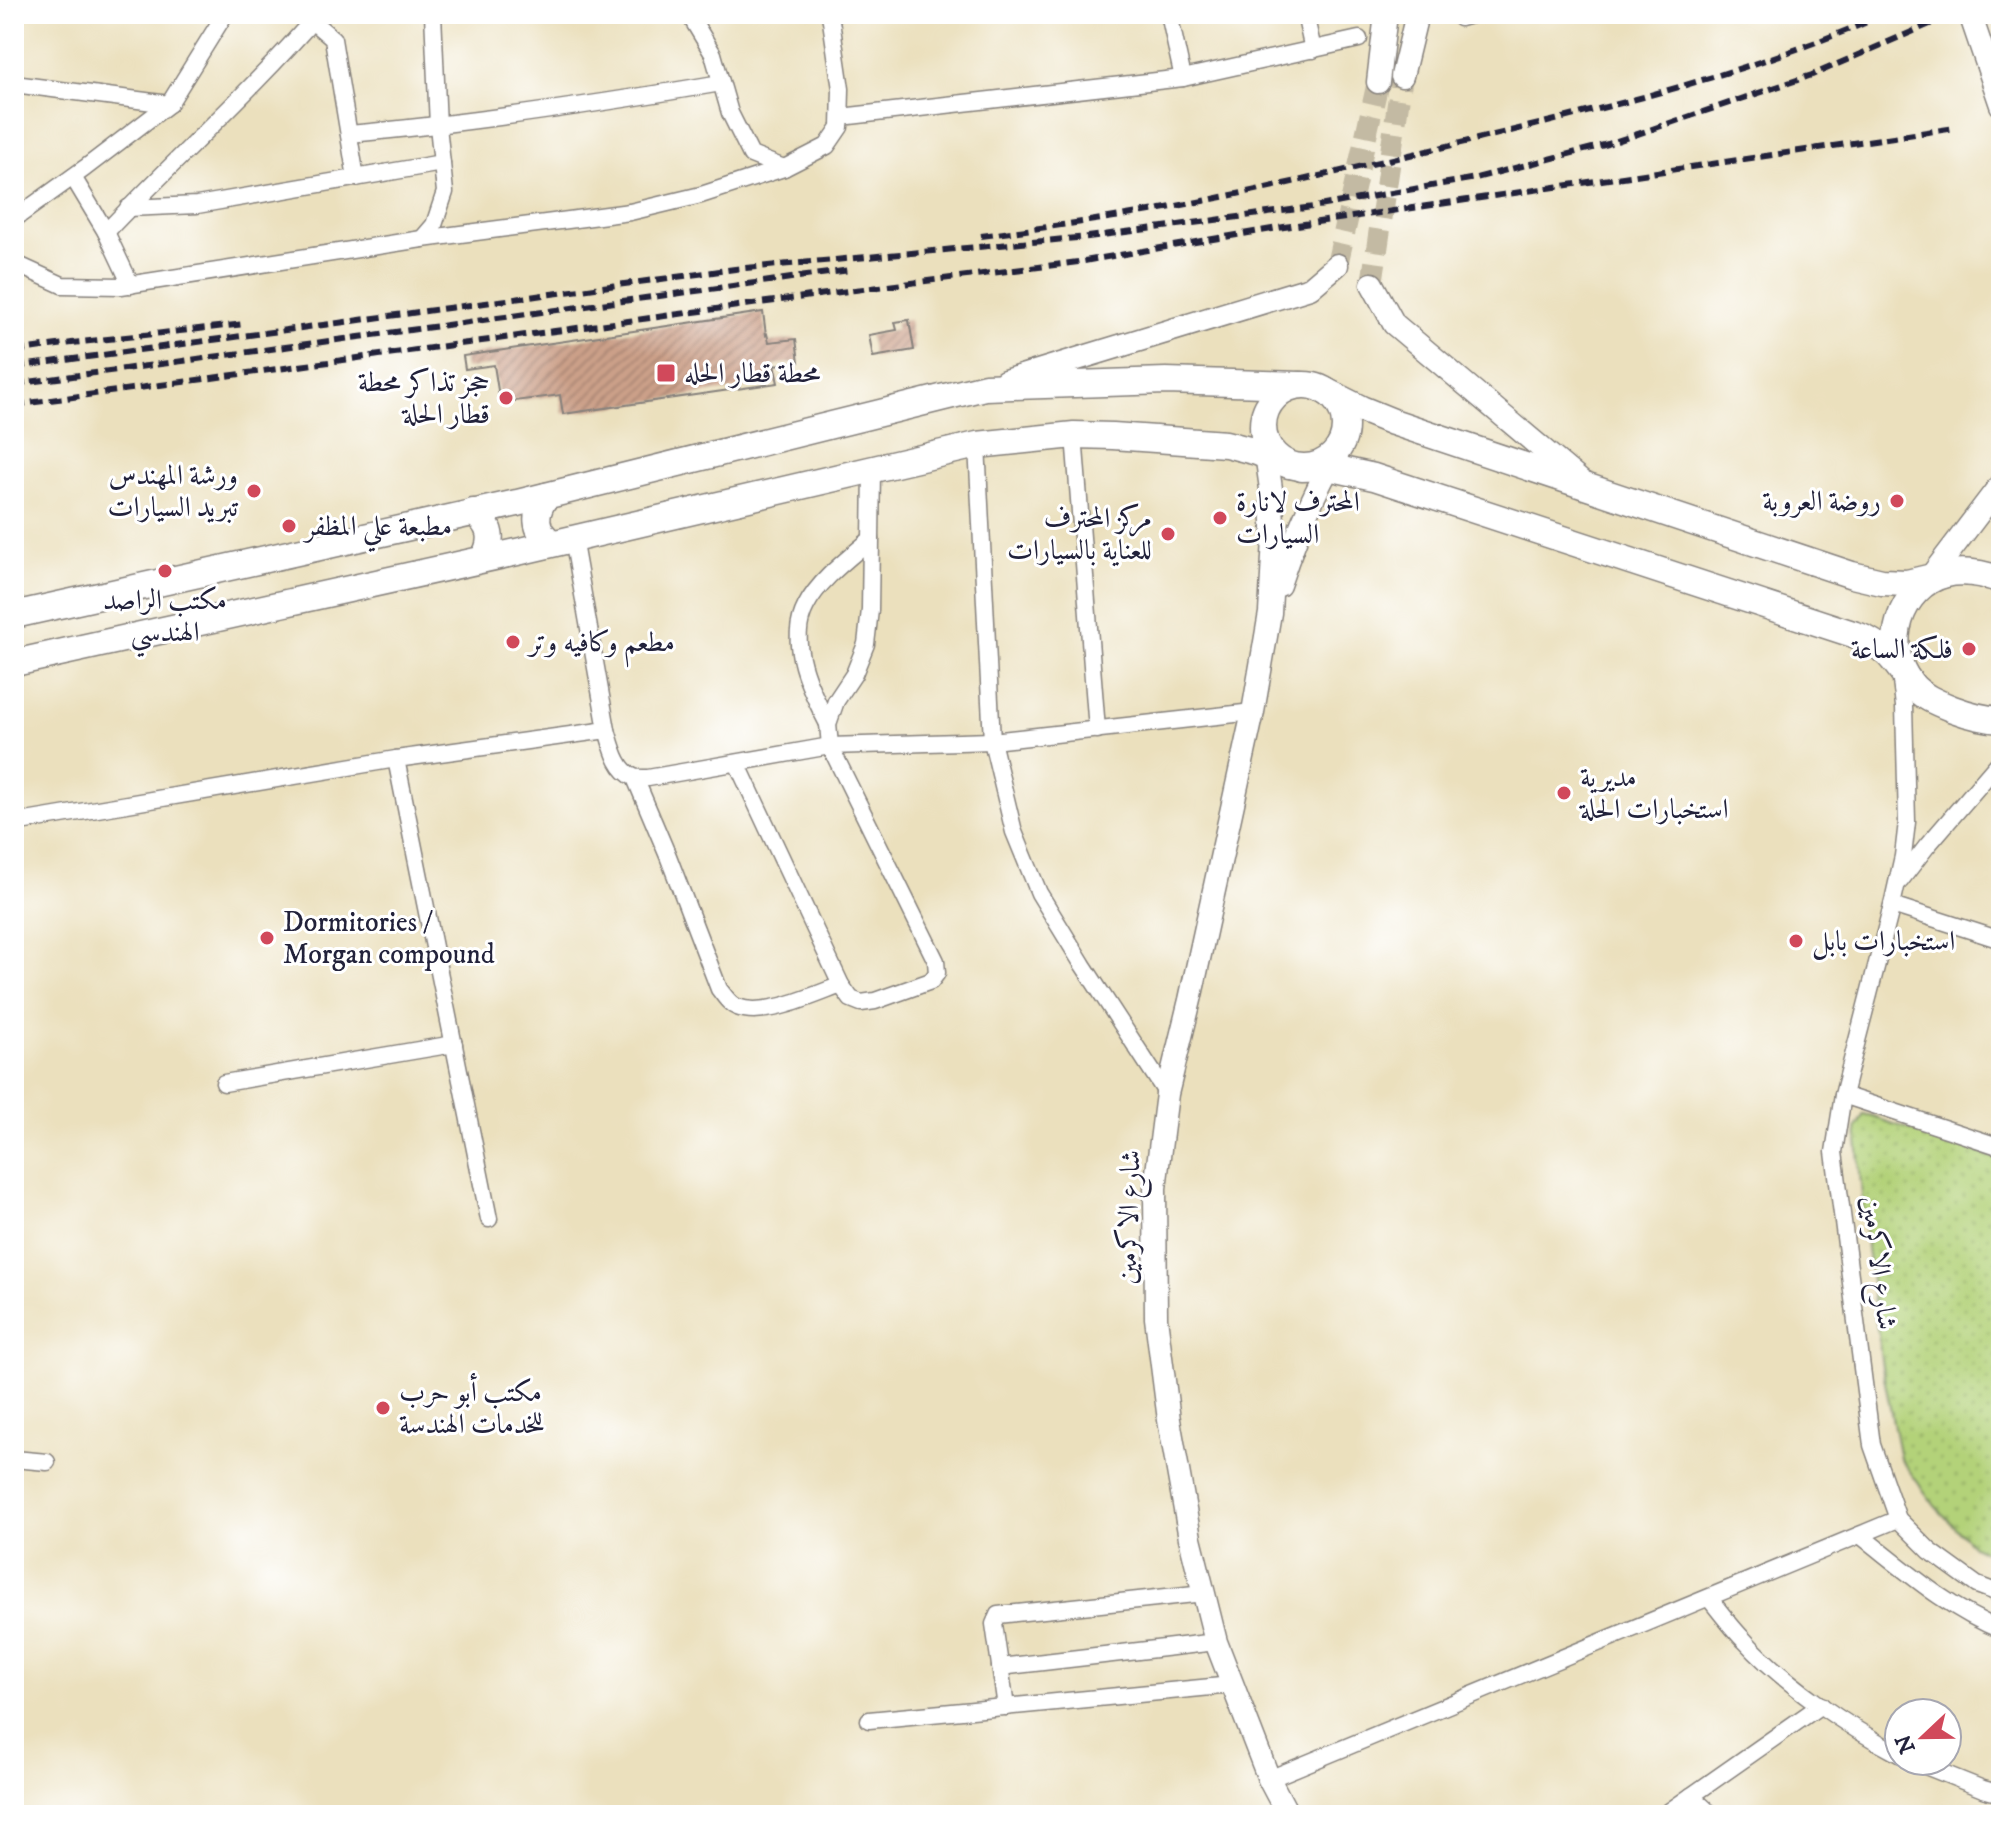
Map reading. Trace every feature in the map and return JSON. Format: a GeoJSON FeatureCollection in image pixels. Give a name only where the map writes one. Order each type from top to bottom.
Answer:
{"type":"FeatureCollection","features":[{"type":"Feature","properties":{"kind":"main road"},"geometry":{"type":"LineString","coordinates":[[14,615],[546,496],[985,387],[1166,381],[1312,388],[1393,422],[1852,575],[1882,582],[1907,583],[1967,572],[2001,580]]}},
{"type":"Feature","properties":{"kind":"main road"},"geometry":{"type":"LineString","coordinates":[[1287,388],[1312,388],[1335,399],[1342,410],[1344,436],[1298,456],[1263,418],[1268,406],[1287,388]]}},
{"type":"Feature","properties":{"kind":"main road"},"geometry":{"type":"LineString","coordinates":[[14,663],[977,445],[1074,435],[1113,436],[1226,444],[1298,456],[1374,477],[1875,642],[1902,664],[1929,699],[1985,719],[2001,720]]}},
{"type":"Feature","properties":{"kind":"main road"},"geometry":{"type":"LineString","coordinates":[[546,496],[537,511],[537,524],[545,538],[562,541]]}},
{"type":"Feature","properties":{"kind":"main road"},"geometry":{"type":"LineString","coordinates":[[473,512],[490,532],[490,545],[483,559]]}},
{"type":"Feature","properties":{"kind":"main road"},"geometry":{"type":"LineString","coordinates":[[1902,664],[1898,619],[1909,599],[1933,579]]}},
{"type":"Feature","properties":{"kind":"street"},"geometry":{"type":"LineString","coordinates":[[14,219],[169,104],[225,14]]}},
{"type":"Feature","properties":{"kind":"street"},"geometry":{"type":"LineString","coordinates":[[422,239],[434,225],[445,192],[438,126],[433,14]]}},
{"type":"Feature","properties":{"kind":"street"},"geometry":{"type":"LineString","coordinates":[[689,14],[713,54],[730,113],[751,155],[784,168]]}},
{"type":"Feature","properties":{"kind":"street"},"geometry":{"type":"LineString","coordinates":[[14,263],[62,285],[121,286],[422,239],[630,212],[701,195],[784,168],[827,146],[840,127],[841,117],[841,89],[830,14]]}},
{"type":"Feature","properties":{"kind":"street"},"geometry":{"type":"LineString","coordinates":[[1169,14],[1183,78]]}},
{"type":"Feature","properties":{"kind":"street"},"geometry":{"type":"LineString","coordinates":[[1305,14],[1313,50]]}},
{"type":"Feature","properties":{"kind":"street"},"geometry":{"type":"LineString","coordinates":[[1378,82],[1386,14]]}},
{"type":"Feature","properties":{"kind":"street"},"geometry":{"type":"LineString","coordinates":[[1402,76],[1417,14]]}},
{"type":"Feature","properties":{"kind":"street"},"geometry":{"type":"LineString","coordinates":[[1970,14],[2001,105]]}},
{"type":"Feature","properties":{"kind":"street"},"geometry":{"type":"LineString","coordinates":[[106,232],[285,53],[315,17],[333,39],[356,178]]}},
{"type":"Feature","properties":{"kind":"street"},"geometry":{"type":"LineString","coordinates":[[841,117],[1183,78],[1359,39]]}},
{"type":"Feature","properties":{"kind":"street"},"geometry":{"type":"LineString","coordinates":[[349,134],[565,109],[721,83]]}},
{"type":"Feature","properties":{"kind":"street"},"geometry":{"type":"LineString","coordinates":[[14,84],[169,104]]}},
{"type":"Feature","properties":{"kind":"street"},"geometry":{"type":"LineString","coordinates":[[128,208],[197,205],[442,163]]}},
{"type":"Feature","properties":{"kind":"street"},"geometry":{"type":"LineString","coordinates":[[73,177],[106,232],[131,285]]}},
{"type":"Feature","properties":{"kind":"street"},"geometry":{"type":"LineString","coordinates":[[985,387],[1310,288],[1337,265]]}},
{"type":"Feature","properties":{"kind":"street"},"geometry":{"type":"LineString","coordinates":[[1372,284],[1394,324],[1588,487]]}},
{"type":"Feature","properties":{"kind":"street"},"geometry":{"type":"LineString","coordinates":[[1074,435],[1097,730]]}},
{"type":"Feature","properties":{"kind":"street"},"geometry":{"type":"LineString","coordinates":[[977,445],[992,741],[1014,832],[1039,893],[1167,1094]]}},
{"type":"Feature","properties":{"kind":"street","name":"شارع الاكرمين"},"geometry":{"type":"LineString","coordinates":[[1288,1815],[1269,1779],[1216,1642],[1190,1538],[1169,1420],[1156,1318],[1155,1188],[1167,1094],[1253,712],[1270,613],[1274,538],[1271,489],[1298,456]]}},
{"type":"Feature","properties":{"kind":"street","name":"شارع الاكرمين"},"geometry":{"type":"LineString","coordinates":[[1270,613],[1301,523],[1298,456]]}},
{"type":"Feature","properties":{"kind":"street"},"geometry":{"type":"LineString","coordinates":[[828,724],[836,701],[854,674],[866,644],[870,610],[872,470]]}},
{"type":"Feature","properties":{"kind":"street"},"geometry":{"type":"LineString","coordinates":[[1933,579],[2001,484]]}},
{"type":"Feature","properties":{"kind":"street"},"geometry":{"type":"LineString","coordinates":[[737,763],[841,985],[851,999],[861,1003],[875,1001],[931,981],[937,973],[936,961],[830,746],[828,724],[809,687],[802,663],[798,633],[805,606],[827,578],[871,539]]}},
{"type":"Feature","properties":{"kind":"street"},"geometry":{"type":"LineString","coordinates":[[562,541],[613,752],[624,769],[635,778],[719,989],[733,1006],[749,1010],[771,1008],[841,985]]}},
{"type":"Feature","properties":{"kind":"street","name":"شارع الاكرمين"},"geometry":{"type":"LineString","coordinates":[[1902,664],[1907,822],[1903,856],[1843,1095],[1834,1152],[1872,1445],[1898,1519],[1930,1551],[1977,1585],[2001,1594]]}},
{"type":"Feature","properties":{"kind":"street"},"geometry":{"type":"LineString","coordinates":[[635,778],[830,746],[992,741],[1253,712]]}},
{"type":"Feature","properties":{"kind":"street"},"geometry":{"type":"LineString","coordinates":[[14,823],[396,759],[607,730]]}},
{"type":"Feature","properties":{"kind":"street"},"geometry":{"type":"LineString","coordinates":[[396,759],[489,1219]]}},
{"type":"Feature","properties":{"kind":"street","name":"شارع الاكرمين"},"geometry":{"type":"LineString","coordinates":[[1894,897],[1927,846],[2001,760]]}},
{"type":"Feature","properties":{"kind":"street"},"geometry":{"type":"LineString","coordinates":[[1894,897],[2001,940]]}},
{"type":"Feature","properties":{"kind":"street"},"geometry":{"type":"LineString","coordinates":[[224,1083],[454,1044]]}},
{"type":"Feature","properties":{"kind":"street"},"geometry":{"type":"LineString","coordinates":[[1843,1095],[2001,1147]]}},
{"type":"Feature","properties":{"kind":"street"},"geometry":{"type":"LineString","coordinates":[[14,1459],[47,1462]]}},
{"type":"Feature","properties":{"kind":"street"},"geometry":{"type":"LineString","coordinates":[[1269,1779],[1898,1519]]}},
{"type":"Feature","properties":{"kind":"street"},"geometry":{"type":"LineString","coordinates":[[1860,1535],[1942,1599],[1976,1620],[2001,1630]]}},
{"type":"Feature","properties":{"kind":"street"},"geometry":{"type":"LineString","coordinates":[[1006,1707],[994,1624],[998,1615],[1204,1593]]}},
{"type":"Feature","properties":{"kind":"street"},"geometry":{"type":"LineString","coordinates":[[1709,1598],[1746,1643],[1787,1680],[1883,1745]]}},
{"type":"Feature","properties":{"kind":"street"},"geometry":{"type":"LineString","coordinates":[[1000,1667],[1216,1642]]}},
{"type":"Feature","properties":{"kind":"street"},"geometry":{"type":"LineString","coordinates":[[869,1720],[1232,1685]]}},
{"type":"Feature","properties":{"kind":"street"},"geometry":{"type":"LineString","coordinates":[[1664,1815],[1821,1705]]}},
{"type":"Feature","properties":{"kind":"street"},"geometry":{"type":"LineString","coordinates":[[1953,1777],[2001,1794]]}},
{"type":"Feature","properties":{"kind":"street"},"geometry":{"type":"LineString","coordinates":[[1691,1796],[1712,1815]]}},
{"type":"Feature","properties":{"kind":"green space"},"geometry":{"type":"Polygon","coordinates":[[[1864,1114],[2001,1160],[2001,1560],[1973,1546],[1935,1506],[1900,1458],[1882,1367],[1866,1240],[1856,1128],[1864,1114]]]}},
{"type":"Feature","properties":{"kind":"building"},"geometry":{"type":"Polygon","coordinates":[[[763,312],[769,342],[796,339],[799,362],[774,365],[778,383],[563,414],[560,395],[500,403],[494,365],[465,369],[463,356],[763,312]]]}},
{"type":"Feature","properties":{"kind":"building"},"geometry":{"type":"Polygon","coordinates":[[[909,320],[914,350],[873,357],[869,335],[897,330],[895,322],[909,320]]]}},
{"type":"Feature","properties":{"kind":"tunnel"},"geometry":{"type":"LineString","coordinates":[[1372,284],[1402,76]]}},
{"type":"Feature","properties":{"kind":"tunnel"},"geometry":{"type":"LineString","coordinates":[[1337,265],[1378,82]]}},
{"type":"Feature","properties":{"kind":"railway"},"geometry":{"type":"LineString","coordinates":[[981,236],[1200,202],[1522,128],[1733,71],[1886,14]]}},
{"type":"Feature","properties":{"kind":"railway"},"geometry":{"type":"LineString","coordinates":[[14,367],[735,269],[1088,237],[1313,207],[1476,178],[1608,144],[1812,75],[1953,14]]}},
{"type":"Feature","properties":{"kind":"railway"},"geometry":{"type":"LineString","coordinates":[[14,405],[1078,262],[1284,227],[1955,128]]}},
{"type":"Feature","properties":{"kind":"railway"},"geometry":{"type":"LineString","coordinates":[[14,384],[850,270]]}},
{"type":"Feature","properties":{"kind":"railway"},"geometry":{"type":"LineString","coordinates":[[14,351],[244,324]]}},
{"type":"Feature","properties":{"kind":"place","name":"محطة قطار الحله"},"geometry":{"type":"Point","coordinates":[666,373]}},
{"type":"Feature","properties":{"kind":"place","name":"حجز تذاكر محطة قطار الحلة"},"geometry":{"type":"Point","coordinates":[506,398]}},
{"type":"Feature","properties":{"kind":"place","name":"ورشة المهندس تبريد السيارات"},"geometry":{"type":"Point","coordinates":[254,491]}},
{"type":"Feature","properties":{"kind":"place","name":"روضة العروبة"},"geometry":{"type":"Point","coordinates":[1897,501]}},
{"type":"Feature","properties":{"kind":"place","name":"المحترف لانارة السيارات"},"geometry":{"type":"Point","coordinates":[1220,518]}},
{"type":"Feature","properties":{"kind":"place","name":"مطبعة علي المظفر"},"geometry":{"type":"Point","coordinates":[289,526]}},
{"type":"Feature","properties":{"kind":"place","name":"مركز المحترف للعناية بالسيارات"},"geometry":{"type":"Point","coordinates":[1168,534]}},
{"type":"Feature","properties":{"kind":"place","name":"مكتب الراصد الهندسي"},"geometry":{"type":"Point","coordinates":[165,571]}},
{"type":"Feature","properties":{"kind":"place","name":"مطعم وكافيه وتر"},"geometry":{"type":"Point","coordinates":[513,642]}},
{"type":"Feature","properties":{"kind":"place","name":"فلكة الساعة"},"geometry":{"type":"Point","coordinates":[1969,649]}},
{"type":"Feature","properties":{"kind":"place","name":"مديرية استخبارات الحلة"},"geometry":{"type":"Point","coordinates":[1564,793]}},
{"type":"Feature","properties":{"kind":"place","name":"Dormitories / Morgan compound"},"geometry":{"type":"Point","coordinates":[267,938]}},
{"type":"Feature","properties":{"kind":"place","name":"استخبارات بابل"},"geometry":{"type":"Point","coordinates":[1796,941]}},
{"type":"Feature","properties":{"kind":"place","name":"مكتب أبو حرب للخدمات الهندسة"},"geometry":{"type":"Point","coordinates":[383,1408]}}]}
